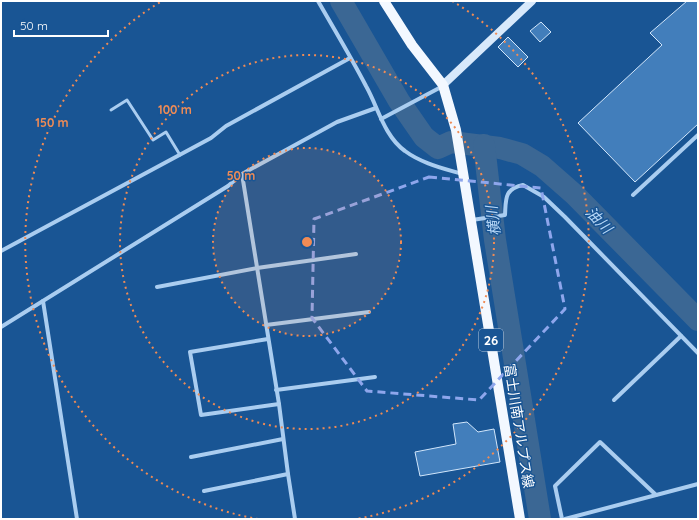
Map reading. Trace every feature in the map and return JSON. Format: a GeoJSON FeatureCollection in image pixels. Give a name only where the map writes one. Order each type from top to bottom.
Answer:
{"type":"FeatureCollection","features":[{"type":"Feature","properties":{"kind":"main road","name":"富士川南アルプス線"},"geometry":{"type":"LineString","coordinates":[[384,1],[412,45],[443,86],[452,114],[472,220],[520,519]]}},
{"type":"Feature","properties":{"kind":"main road"},"geometry":{"type":"LineString","coordinates":[[443,86],[532,1]]}},
{"type":"Feature","properties":{"kind":"street"},"geometry":{"type":"LineString","coordinates":[[318,1],[367,87],[381,119],[394,141],[415,157],[464,174]]}},
{"type":"Feature","properties":{"kind":"street"},"geometry":{"type":"LineString","coordinates":[[1,251],[212,138],[226,126],[350,58]]}},
{"type":"Feature","properties":{"kind":"street"},"geometry":{"type":"LineString","coordinates":[[381,119],[421,96],[443,86]]}},
{"type":"Feature","properties":{"kind":"street"},"geometry":{"type":"LineString","coordinates":[[1,327],[228,186],[242,174],[337,122],[376,108]]}},
{"type":"Feature","properties":{"kind":"street"},"geometry":{"type":"LineString","coordinates":[[633,196],[698,135]]}},
{"type":"Feature","properties":{"kind":"street"},"geometry":{"type":"LineString","coordinates":[[242,174],[279,404],[295,519]]}},
{"type":"Feature","properties":{"kind":"street"},"geometry":{"type":"LineString","coordinates":[[472,220],[505,215],[506,196],[517,186],[523,185],[544,197],[698,353]]}},
{"type":"Feature","properties":{"kind":"street"},"geometry":{"type":"LineString","coordinates":[[156,287],[257,268],[356,254]]}},
{"type":"Feature","properties":{"kind":"street"},"geometry":{"type":"LineString","coordinates":[[44,301],[77,519]]}},
{"type":"Feature","properties":{"kind":"street"},"geometry":{"type":"LineString","coordinates":[[266,325],[369,312]]}},
{"type":"Feature","properties":{"kind":"street"},"geometry":{"type":"LineString","coordinates":[[614,400],[681,336]]}},
{"type":"Feature","properties":{"kind":"street"},"geometry":{"type":"LineString","coordinates":[[268,339],[190,352],[200,415],[279,404]]}},
{"type":"Feature","properties":{"kind":"street"},"geometry":{"type":"LineString","coordinates":[[276,390],[375,377]]}},
{"type":"Feature","properties":{"kind":"street"},"geometry":{"type":"LineString","coordinates":[[191,457],[283,439]]}},
{"type":"Feature","properties":{"kind":"street"},"geometry":{"type":"LineString","coordinates":[[562,519],[555,486],[600,442],[656,495]]}},
{"type":"Feature","properties":{"kind":"street"},"geometry":{"type":"LineString","coordinates":[[204,491],[288,474]]}},
{"type":"Feature","properties":{"kind":"street"},"geometry":{"type":"LineString","coordinates":[[565,519],[698,484]]}},
{"type":"Feature","properties":{"kind":"lane"},"geometry":{"type":"LineString","coordinates":[[111,110],[127,100],[153,140],[166,132],[180,155]]}},
{"type":"Feature","properties":{"kind":"highlighted area"},"geometry":{"type":"Polygon","coordinates":[[[429,177],[541,188],[565,309],[479,400],[367,391],[312,318],[314,219],[429,177]]]}},
{"type":"Feature","properties":{"kind":"building"},"geometry":{"type":"Polygon","coordinates":[[[687,1],[698,1],[698,124],[635,182],[578,123],[662,45],[650,33],[687,1]]]}},
{"type":"Feature","properties":{"kind":"building"},"geometry":{"type":"Polygon","coordinates":[[[541,22],[551,32],[540,42],[530,31],[541,22]]]}},
{"type":"Feature","properties":{"kind":"building"},"geometry":{"type":"Polygon","coordinates":[[[508,37],[528,57],[518,67],[498,47],[508,37]]]}},
{"type":"Feature","properties":{"kind":"building"},"geometry":{"type":"Polygon","coordinates":[[[467,422],[478,432],[494,429],[500,462],[420,476],[415,452],[456,444],[453,424],[467,422]]]}},
{"type":"Feature","properties":{"kind":"waterway","name":"油川"},"geometry":{"type":"LineString","coordinates":[[341,1],[399,101],[424,137],[438,148],[451,142],[500,148],[522,154],[542,166],[575,195],[698,320]]}},
{"type":"Feature","properties":{"kind":"waterway","name":"横川"},"geometry":{"type":"LineString","coordinates":[[484,145],[495,240],[540,519]]}}]}
